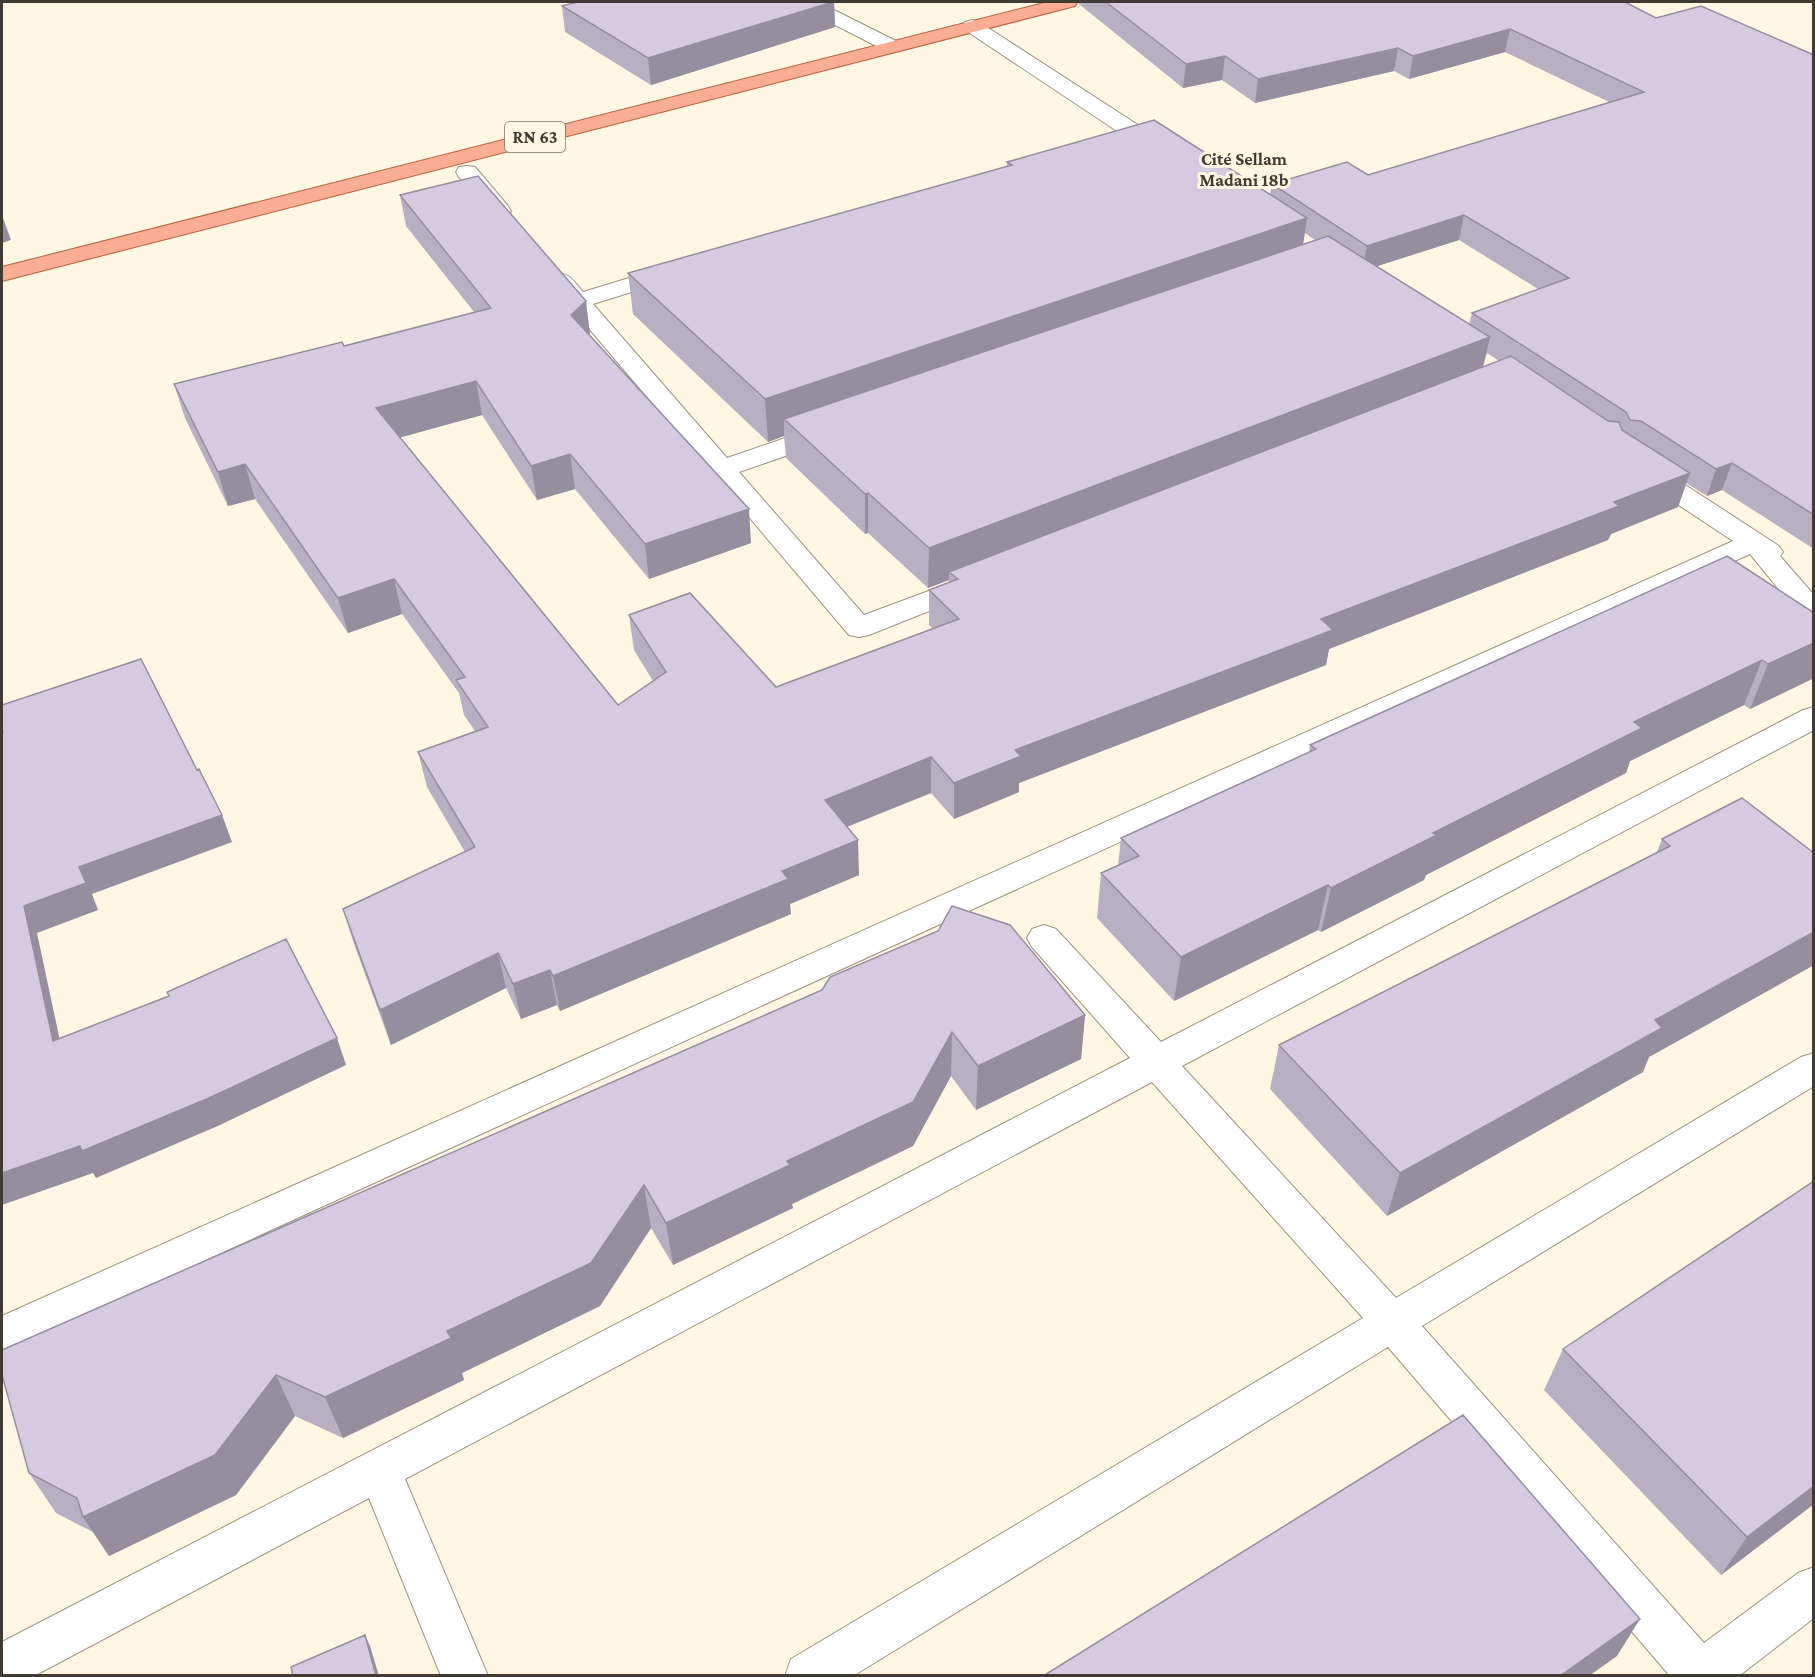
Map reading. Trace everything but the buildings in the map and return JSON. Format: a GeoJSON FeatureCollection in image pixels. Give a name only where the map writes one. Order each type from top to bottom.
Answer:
{"type":"FeatureCollection","features":[{"type":"Feature","properties":{"kind":"main road","name":"RN 63"},"geometry":{"type":"LineString","coordinates":[[2,274],[1068,2]]}},
{"type":"Feature","properties":{"kind":"street"},"geometry":{"type":"LineString","coordinates":[[805,2],[891,46]]}},
{"type":"Feature","properties":{"kind":"street"},"geometry":{"type":"LineString","coordinates":[[972,26],[1183,164]]}},
{"type":"Feature","properties":{"kind":"street"},"geometry":{"type":"LineString","coordinates":[[1110,138],[1132,131]]}},
{"type":"Feature","properties":{"kind":"street"},"geometry":{"type":"LineString","coordinates":[[466,172],[518,232]]}},
{"type":"Feature","properties":{"kind":"street"},"geometry":{"type":"LineString","coordinates":[[540,258],[859,628],[993,576]]}},
{"type":"Feature","properties":{"kind":"street"},"geometry":{"type":"LineString","coordinates":[[577,301],[691,266]]}},
{"type":"Feature","properties":{"kind":"street"},"geometry":{"type":"LineString","coordinates":[[722,469],[844,426]]}},
{"type":"Feature","properties":{"kind":"street"},"geometry":{"type":"LineString","coordinates":[[1622,456],[1814,581]]}},
{"type":"Feature","properties":{"kind":"street"},"geometry":{"type":"LineString","coordinates":[[1754,542],[1814,614]]}},
{"type":"Feature","properties":{"kind":"street"},"geometry":{"type":"LineString","coordinates":[[2,1335],[1754,542]]}},
{"type":"Feature","properties":{"kind":"street"},"geometry":{"type":"LineString","coordinates":[[2,1667],[1814,717]]}},
{"type":"Feature","properties":{"kind":"street"},"geometry":{"type":"LineString","coordinates":[[1044,938],[1392,1322],[1700,1675],[1814,1589]]}},
{"type":"Feature","properties":{"kind":"street"},"geometry":{"type":"LineString","coordinates":[[808,1676],[1814,1067]]}},
{"type":"Feature","properties":{"kind":"street"},"geometry":{"type":"LineString","coordinates":[[379,1469],[465,1676]]}},
{"type":"Feature","properties":{"kind":"district","name":"Cité Sellam Madani 18b"},"geometry":{"type":"Point","coordinates":[1244,169]}}]}
